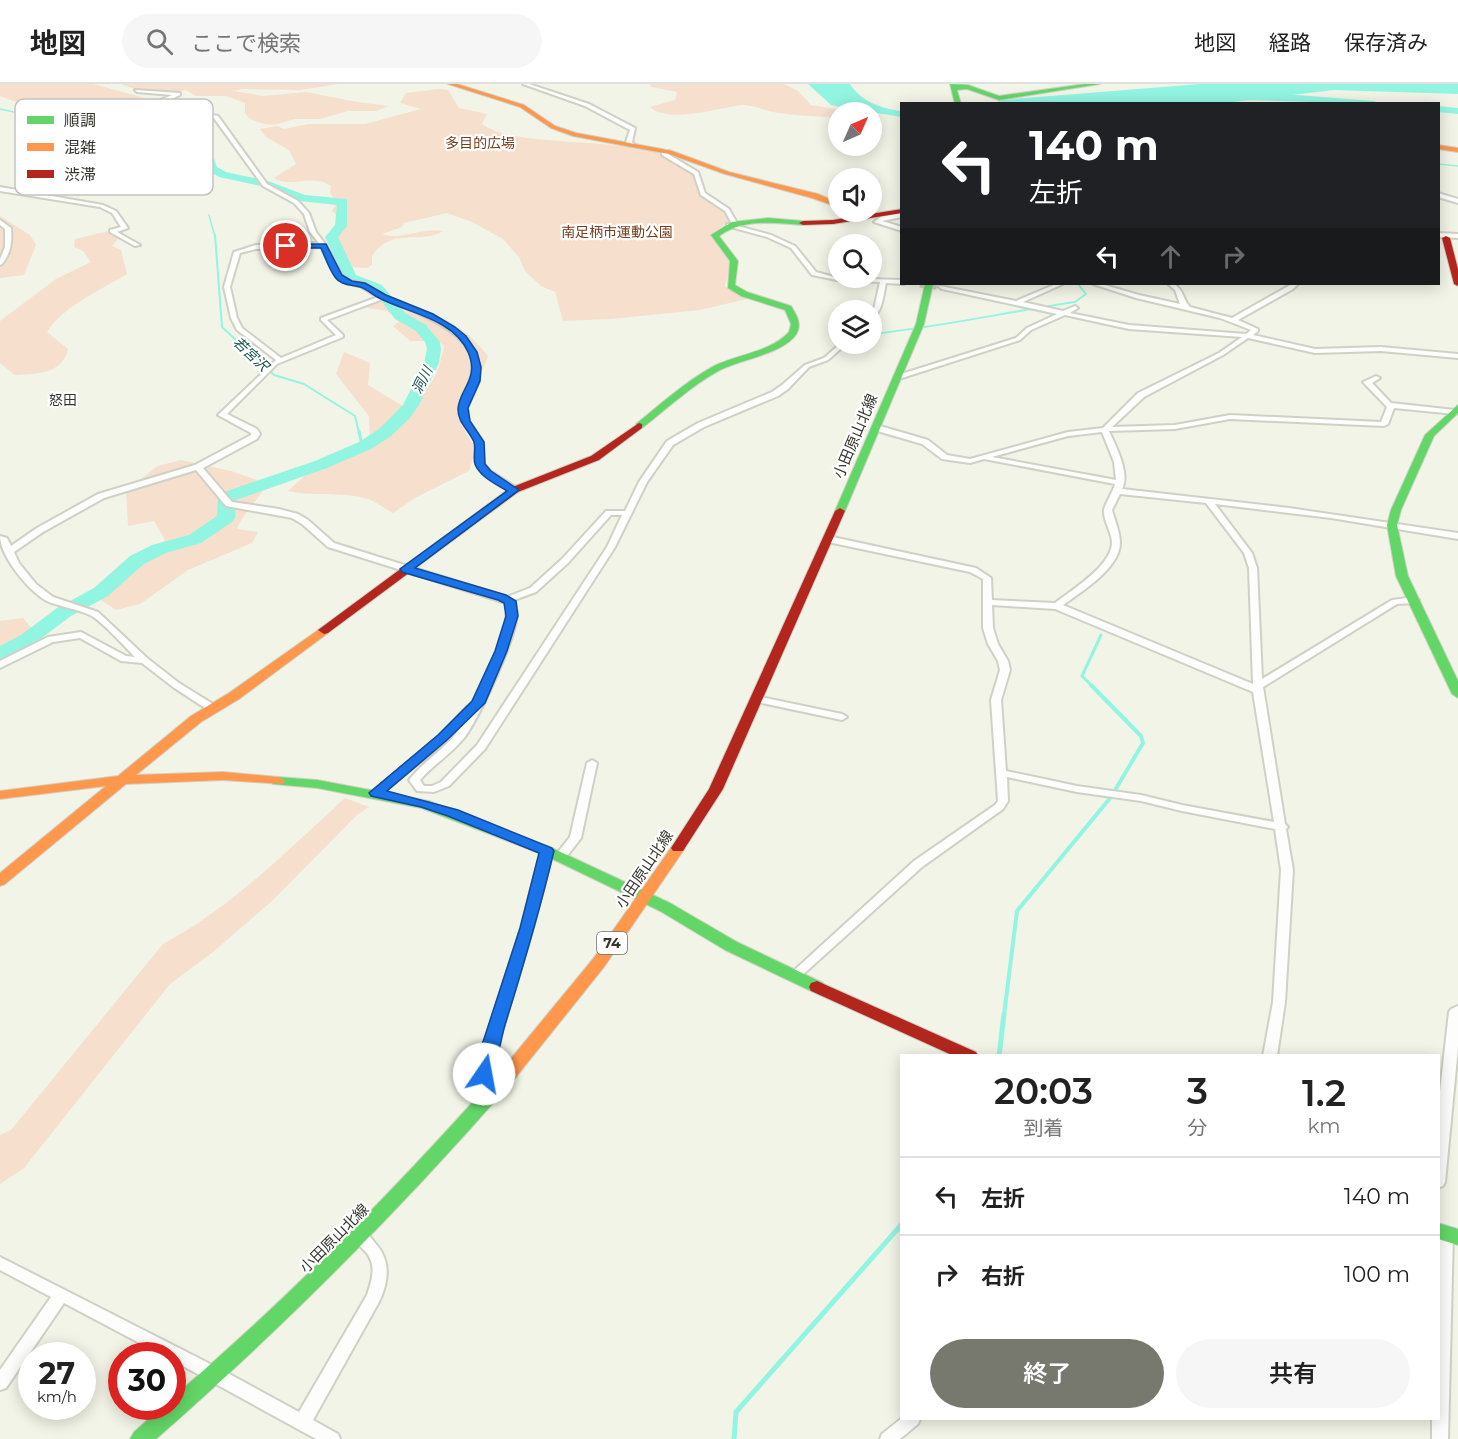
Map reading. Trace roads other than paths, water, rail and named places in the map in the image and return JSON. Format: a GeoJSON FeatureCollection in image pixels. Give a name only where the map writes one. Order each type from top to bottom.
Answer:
{"type":"FeatureCollection","features":[{"type":"Feature","properties":{"kind":"street"},"geometry":{"type":"LineString","coordinates":[[451,84],[522,106],[568,133],[668,152],[735,175],[828,201]]}},
{"type":"Feature","properties":{"kind":"street"},"geometry":{"type":"LineString","coordinates":[[525,84],[587,105],[626,124],[633,129],[629,142],[632,145]]}},
{"type":"Feature","properties":{"kind":"street"},"geometry":{"type":"LineString","coordinates":[[956,93],[969,87],[999,98],[1097,84]]}},
{"type":"Feature","properties":{"kind":"street"},"geometry":{"type":"LineString","coordinates":[[137,91],[175,93],[178,96],[170,99]]}},
{"type":"Feature","properties":{"kind":"street"},"geometry":{"type":"LineString","coordinates":[[213,116],[216,117],[265,185],[296,202],[307,214],[314,232],[339,277],[350,283],[362,284],[383,297],[430,316],[452,328],[473,352],[476,367],[475,381],[463,408],[465,421],[479,442],[480,464],[487,474],[514,490]]}},
{"type":"Feature","properties":{"kind":"street"},"geometry":{"type":"LineString","coordinates":[[1440,147],[1458,150]]}},
{"type":"Feature","properties":{"kind":"street"},"geometry":{"type":"LineString","coordinates":[[668,152],[664,154],[696,173],[700,180],[701,192],[727,210],[732,224]]}},
{"type":"Feature","properties":{"kind":"street"},"geometry":{"type":"LineString","coordinates":[[0,189],[15,192]]}},
{"type":"Feature","properties":{"kind":"street"},"geometry":{"type":"LineString","coordinates":[[36,195],[101,206],[114,212],[125,228],[111,231],[137,245]]}},
{"type":"Feature","properties":{"kind":"street"},"geometry":{"type":"LineString","coordinates":[[1440,196],[1458,201]]}},
{"type":"Feature","properties":{"kind":"street"},"geometry":{"type":"LineString","coordinates":[[882,213],[900,213]]}},
{"type":"Feature","properties":{"kind":"street"},"geometry":{"type":"LineString","coordinates":[[900,214],[877,222],[900,229]]}},
{"type":"Feature","properties":{"kind":"street"},"geometry":{"type":"LineString","coordinates":[[0,881],[212,708],[234,696],[514,490],[595,458],[708,374],[729,362],[778,344],[792,336],[796,328],[795,321],[788,308],[744,294],[731,286],[734,261],[715,235],[718,230],[732,224],[766,221],[819,224],[828,222]]}},
{"type":"Feature","properties":{"kind":"street"},"geometry":{"type":"LineString","coordinates":[[0,222],[8,228],[9,238],[7,254],[0,263]]}},
{"type":"Feature","properties":{"kind":"street"},"geometry":{"type":"LineString","coordinates":[[732,224],[770,236],[793,247],[814,274],[837,278],[900,282]]}},
{"type":"Feature","properties":{"kind":"street"},"geometry":{"type":"LineString","coordinates":[[1447,236],[1458,284]]}},
{"type":"Feature","properties":{"kind":"street"},"geometry":{"type":"LineString","coordinates":[[281,361],[239,329],[234,318],[227,287],[237,252],[256,247],[323,245]]}},
{"type":"Feature","properties":{"kind":"street"},"geometry":{"type":"LineString","coordinates":[[879,300],[883,281]]}},
{"type":"Feature","properties":{"kind":"street"},"geometry":{"type":"LineString","coordinates":[[935,285],[1129,327],[1230,333],[1315,351],[1382,349],[1458,356]]}},
{"type":"Feature","properties":{"kind":"street","name":"小田原山北線"},"geometry":{"type":"LineString","coordinates":[[141,1439],[216,1375],[360,1237],[494,1091],[553,1022],[646,898],[716,789],[877,428],[918,330],[928,296],[935,285]]}},
{"type":"Feature","properties":{"kind":"street"},"geometry":{"type":"LineString","coordinates":[[1018,302],[1058,285]]}},
{"type":"Feature","properties":{"kind":"street"},"geometry":{"type":"LineString","coordinates":[[1099,285],[1138,297],[1185,307],[1196,312],[1215,314],[1256,330],[1221,354],[1141,395],[1105,430]]}},
{"type":"Feature","properties":{"kind":"street"},"geometry":{"type":"LineString","coordinates":[[1172,285],[1180,292],[1185,307]]}},
{"type":"Feature","properties":{"kind":"street"},"geometry":{"type":"LineString","coordinates":[[1233,320],[1294,285]]}},
{"type":"Feature","properties":{"kind":"street"},"geometry":{"type":"LineString","coordinates":[[9,551],[40,530],[101,496],[198,467],[254,437],[254,431],[222,415],[275,363],[340,336],[324,319],[383,297]]}},
{"type":"Feature","properties":{"kind":"street"},"geometry":{"type":"LineString","coordinates":[[899,376],[1018,339],[1029,329],[1075,308]]}},
{"type":"Feature","properties":{"kind":"street"},"geometry":{"type":"LineString","coordinates":[[198,467],[229,504],[294,516],[309,524],[319,538],[331,545],[510,601],[512,616],[501,651],[464,733],[448,750],[425,767],[414,780],[421,789],[434,789],[445,784],[481,747],[611,546],[643,482],[670,443],[687,431],[785,387],[807,366],[831,354]]}},
{"type":"Feature","properties":{"kind":"street"},"geometry":{"type":"LineString","coordinates":[[1376,378],[1367,381],[1390,406]]}},
{"type":"Feature","properties":{"kind":"street"},"geometry":{"type":"LineString","coordinates":[[1390,406],[1400,404],[1457,410]]}},
{"type":"Feature","properties":{"kind":"street"},"geometry":{"type":"LineString","coordinates":[[877,428],[925,442],[945,457],[970,461],[1056,437],[1105,430],[1175,427],[1237,416],[1384,424],[1390,406]]}},
{"type":"Feature","properties":{"kind":"street"},"geometry":{"type":"LineString","coordinates":[[1457,410],[1430,435],[1396,510],[1392,525],[1402,576],[1458,694]]}},
{"type":"Feature","properties":{"kind":"street"},"geometry":{"type":"LineString","coordinates":[[1057,606],[1107,566],[1115,553],[1117,544],[1108,510],[1120,487],[1120,466],[1105,430]]}},
{"type":"Feature","properties":{"kind":"street"},"geometry":{"type":"LineString","coordinates":[[985,458],[1120,487],[1458,536]]}},
{"type":"Feature","properties":{"kind":"street"},"geometry":{"type":"LineString","coordinates":[[1209,500],[1248,553],[1253,568],[1258,688],[1282,827],[1287,870],[1286,919],[1279,1002],[1270,1054]]}},
{"type":"Feature","properties":{"kind":"street"},"geometry":{"type":"LineString","coordinates":[[507,600],[533,590],[565,561],[609,513],[627,513]]}},
{"type":"Feature","properties":{"kind":"street"},"geometry":{"type":"LineString","coordinates":[[0,539],[4,540],[15,564],[33,586],[50,598],[95,614],[144,660],[176,685],[212,708]]}},
{"type":"Feature","properties":{"kind":"street"},"geometry":{"type":"LineString","coordinates":[[794,976],[918,864],[999,807],[1003,801],[996,700],[1005,670],[988,628],[987,578],[973,570],[828,539]]}},
{"type":"Feature","properties":{"kind":"street"},"geometry":{"type":"LineString","coordinates":[[1258,688],[1395,602],[1414,600]]}},
{"type":"Feature","properties":{"kind":"street"},"geometry":{"type":"LineString","coordinates":[[987,602],[1057,606],[1258,688]]}},
{"type":"Feature","properties":{"kind":"street"},"geometry":{"type":"LineString","coordinates":[[0,665],[51,639],[81,635],[124,659],[144,660]]}},
{"type":"Feature","properties":{"kind":"street"},"geometry":{"type":"LineString","coordinates":[[756,699],[842,717]]}},
{"type":"Feature","properties":{"kind":"street"},"geometry":{"type":"LineString","coordinates":[[383,794],[478,703]]}},
{"type":"Feature","properties":{"kind":"street"},"geometry":{"type":"LineString","coordinates":[[560,857],[575,838],[592,763]]}},
{"type":"Feature","properties":{"kind":"street"},"geometry":{"type":"LineString","coordinates":[[1002,773],[1282,827]]}},
{"type":"Feature","properties":{"kind":"street"},"geometry":{"type":"LineString","coordinates":[[0,795],[122,780],[254,777],[383,794],[424,804],[560,857],[646,898],[731,946],[877,1016],[965,1054]]}},
{"type":"Feature","properties":{"kind":"street"},"geometry":{"type":"LineString","coordinates":[[494,1091],[484,1074],[547,851]]}},
{"type":"Feature","properties":{"kind":"street"},"geometry":{"type":"LineString","coordinates":[[1440,1162],[1455,1012],[1458,1011]]}},
{"type":"Feature","properties":{"kind":"street"},"geometry":{"type":"LineString","coordinates":[[1440,1439],[1447,1234]]}},
{"type":"Feature","properties":{"kind":"street"},"geometry":{"type":"LineString","coordinates":[[303,1421],[374,1297],[380,1281],[382,1267],[376,1251],[360,1237]]}},
{"type":"Feature","properties":{"kind":"street"},"geometry":{"type":"LineString","coordinates":[[0,1263],[303,1421],[332,1439]]}},
{"type":"Feature","properties":{"kind":"street"},"geometry":{"type":"LineString","coordinates":[[0,1383],[60,1296]]}},
{"type":"Feature","properties":{"kind":"street"},"geometry":{"type":"LineString","coordinates":[[888,1439],[911,1420]]}},
{"type":"Feature","properties":{"kind":"water"},"geometry":{"type":"Polygon","coordinates":[[[808,84],[850,84],[870,102],[828,102],[808,84]]]}},
{"type":"Feature","properties":{"kind":"water"},"geometry":{"type":"Polygon","coordinates":[[[1200,84],[1458,84],[1458,94],[1334,90],[1233,102],[997,102],[1200,84]]]}},
{"type":"Feature","properties":{"kind":"water"},"geometry":{"type":"Polygon","coordinates":[[[882,107],[900,111],[900,117],[882,114],[882,107]]]}},
{"type":"Feature","properties":{"kind":"waterway"},"geometry":{"type":"LineString","coordinates":[[1245,97],[1272,96],[1348,102]]}},
{"type":"Feature","properties":{"kind":"waterway","name":"洞川"},"geometry":{"type":"LineString","coordinates":[[0,109],[15,112]]}},
{"type":"Feature","properties":{"kind":"waterway"},"geometry":{"type":"LineString","coordinates":[[1440,109],[1458,111]]}},
{"type":"Feature","properties":{"kind":"waterway"},"geometry":{"type":"LineString","coordinates":[[1440,164],[1458,166]]}},
{"type":"Feature","properties":{"kind":"waterway","name":"洞川"},"geometry":{"type":"LineString","coordinates":[[0,654],[28,639],[64,612],[101,592],[137,560],[159,549],[195,539],[226,518],[227,498],[230,496],[343,456],[385,432],[408,409],[431,363],[434,349],[428,335],[421,328],[400,316],[373,284],[350,277],[331,237],[341,226],[343,202],[303,198],[264,183],[223,175],[213,170]]}},
{"type":"Feature","properties":{"kind":"waterway","name":"若宮沢"},"geometry":{"type":"LineString","coordinates":[[209,215],[215,237]]}},
{"type":"Feature","properties":{"kind":"waterway","name":"若宮沢"},"geometry":{"type":"LineString","coordinates":[[215,235],[222,327],[274,375],[304,384],[355,416],[359,433]]}},
{"type":"Feature","properties":{"kind":"waterway"},"geometry":{"type":"LineString","coordinates":[[882,333],[1075,302],[1086,294],[1079,285]]}},
{"type":"Feature","properties":{"kind":"waterway","name":"若宮沢"},"geometry":{"type":"LineString","coordinates":[[359,431],[362,445]]}},
{"type":"Feature","properties":{"kind":"waterway"},"geometry":{"type":"LineString","coordinates":[[1091,685],[1082,676],[1101,635]]}},
{"type":"Feature","properties":{"kind":"waterway"},"geometry":{"type":"LineString","coordinates":[[1004,1015],[1017,911],[1111,797],[1143,743],[1141,736],[1091,685]]}},
{"type":"Feature","properties":{"kind":"waterway"},"geometry":{"type":"LineString","coordinates":[[999,1054],[1004,1014]]}},
{"type":"Feature","properties":{"kind":"waterway"},"geometry":{"type":"LineString","coordinates":[[734,1439],[736,1412],[900,1226]]}},
{"type":"Feature","properties":{"kind":"tunnel"},"geometry":{"type":"LineString","coordinates":[[927,285],[942,287]]}},
{"type":"Feature","properties":{"kind":"district","name":"怒田"},"geometry":{"type":"Point","coordinates":[63,400]}},
{"type":"Feature","properties":{"kind":"park label","name":"多目的広場"},"geometry":{"type":"Point","coordinates":[480,143]}},
{"type":"Feature","properties":{"kind":"park label","name":"南足柄市運動公園"},"geometry":{"type":"Point","coordinates":[617,232]}}]}
